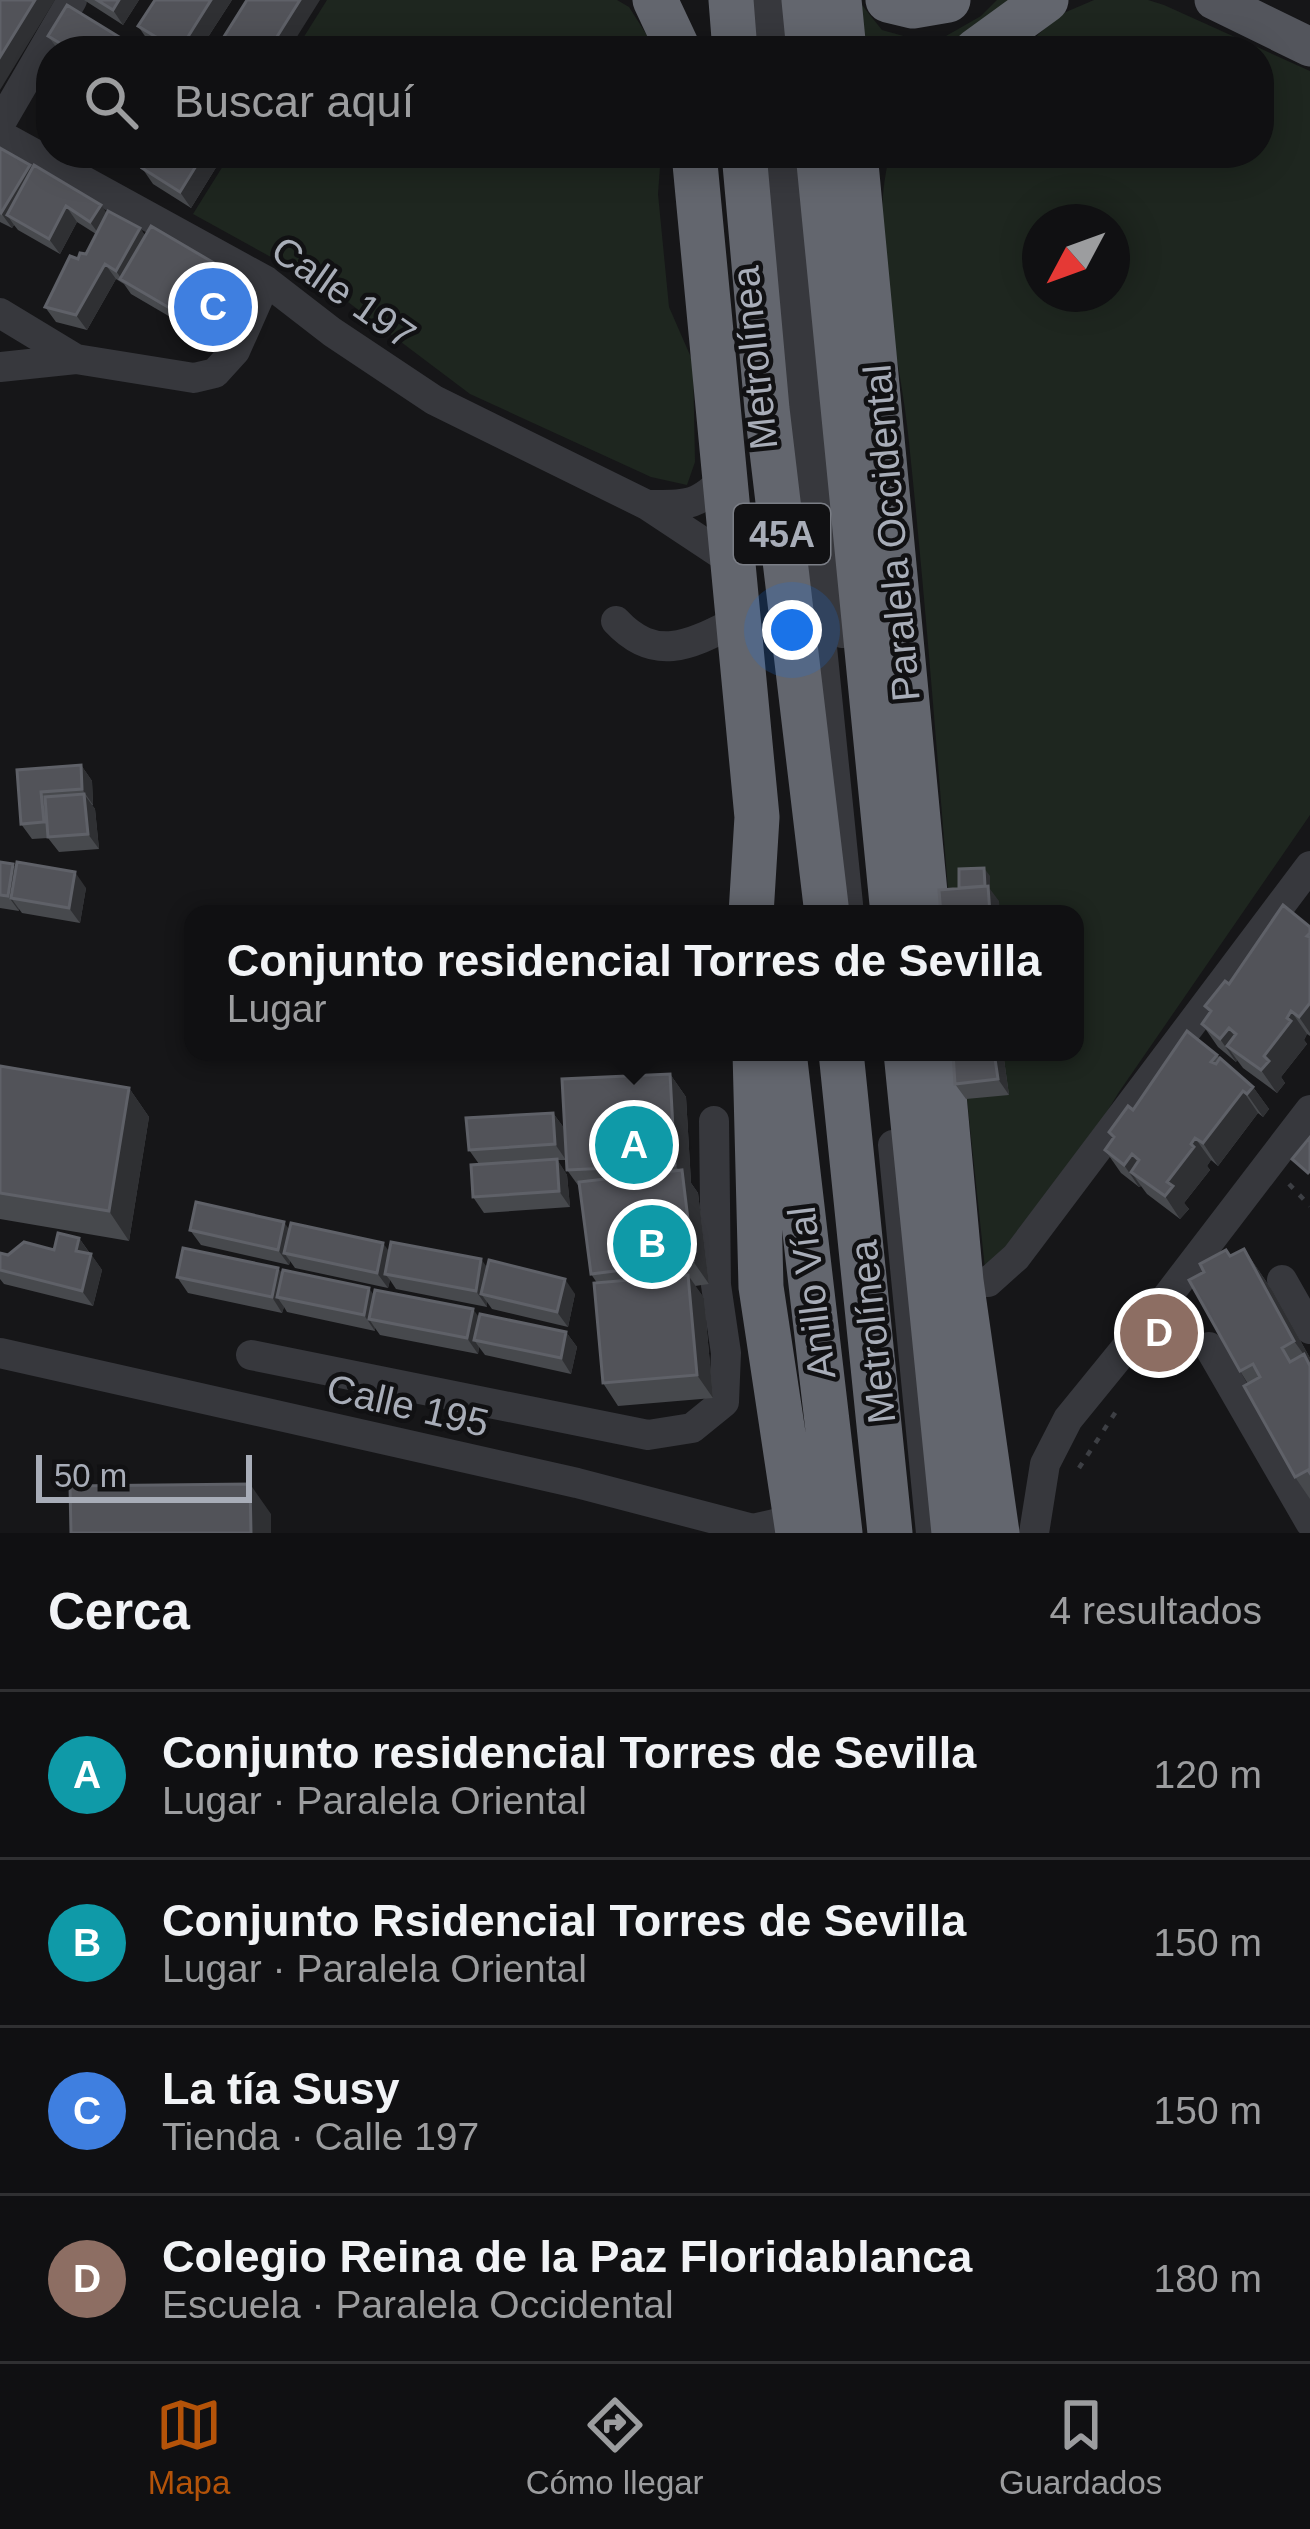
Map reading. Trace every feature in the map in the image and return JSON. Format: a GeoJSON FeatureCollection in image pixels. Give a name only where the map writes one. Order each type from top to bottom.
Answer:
{"type":"FeatureCollection","features":[{"type":"Feature","properties":{"kind":"highway"},"geometry":{"type":"LineString","coordinates":[[656,0],[673,36]]}},
{"type":"Feature","properties":{"kind":"highway"},"geometry":{"type":"LineString","coordinates":[[677,0],[679,36]]}},
{"type":"Feature","properties":{"kind":"highway"},"geometry":{"type":"LineString","coordinates":[[731,0],[734,36]]}},
{"type":"Feature","properties":{"kind":"highway"},"geometry":{"type":"LineString","coordinates":[[804,0],[808,36]]}},
{"type":"Feature","properties":{"kind":"highway"},"geometry":{"type":"LineString","coordinates":[[839,0],[843,36]]}},
{"type":"Feature","properties":{"kind":"highway"},"geometry":{"type":"LineString","coordinates":[[888,0],[913,6],[948,0]]}},
{"type":"Feature","properties":{"kind":"highway"},"geometry":{"type":"LineString","coordinates":[[997,36],[1046,0]]}},
{"type":"Feature","properties":{"kind":"highway","name":"45A"},"geometry":{"type":"LineString","coordinates":[[696,168],[767,905]]}},
{"type":"Feature","properties":{"kind":"highway","name":"45A"},"geometry":{"type":"LineString","coordinates":[[745,168],[767,409],[825,905]]}},
{"type":"Feature","properties":{"kind":"highway","name":"45A"},"geometry":{"type":"LineString","coordinates":[[819,168],[892,905]]}},
{"type":"Feature","properties":{"kind":"highway","name":"Paralela Occidental"},"geometry":{"type":"LineString","coordinates":[[856,168],[925,905]]}},
{"type":"Feature","properties":{"kind":"highway"},"geometry":{"type":"LineString","coordinates":[[860,208],[864,168]]}},
{"type":"Feature","properties":{"kind":"highway"},"geometry":{"type":"LineString","coordinates":[[700,210],[767,409]]}},
{"type":"Feature","properties":{"kind":"highway"},"geometry":{"type":"LineString","coordinates":[[752,905],[757,817]]}},
{"type":"Feature","properties":{"kind":"highway"},"geometry":{"type":"LineString","coordinates":[[755,1061],[761,1287],[775,1529]]}},
{"type":"Feature","properties":{"kind":"highway","name":"Anillo Víal"},"geometry":{"type":"LineString","coordinates":[[785,1061],[840,1533]]}},
{"type":"Feature","properties":{"kind":"highway"},"geometry":{"type":"LineString","coordinates":[[842,1061],[890,1533]]}},
{"type":"Feature","properties":{"kind":"highway"},"geometry":{"type":"LineString","coordinates":[[907,1061],[954,1533]]}},
{"type":"Feature","properties":{"kind":"highway"},"geometry":{"type":"LineString","coordinates":[[941,1061],[961,1281],[998,1525]]}},
{"type":"Feature","properties":{"kind":"main road"},"geometry":{"type":"LineString","coordinates":[[1214,0],[1310,47]]}},
{"type":"Feature","properties":{"kind":"street"},"geometry":{"type":"LineString","coordinates":[[56,36],[72,0]]}},
{"type":"Feature","properties":{"kind":"street"},"geometry":{"type":"LineString","coordinates":[[757,0],[761,36]]}},
{"type":"Feature","properties":{"kind":"street"},"geometry":{"type":"LineString","coordinates":[[779,0],[783,36]]}},
{"type":"Feature","properties":{"kind":"street"},"geometry":{"type":"LineString","coordinates":[[0,124],[36,74]]}},
{"type":"Feature","properties":{"kind":"street","name":"Calle 197"},"geometry":{"type":"LineString","coordinates":[[0,135],[36,155]]}},
{"type":"Feature","properties":{"kind":"street","name":"Calle 197"},"geometry":{"type":"LineString","coordinates":[[60,168],[266,281],[434,400],[647,505],[733,562]]}},
{"type":"Feature","properties":{"kind":"street","name":"Metrolínea"},"geometry":{"type":"LineString","coordinates":[[774,168],[848,905]]}},
{"type":"Feature","properties":{"kind":"street","name":"Metrolínea"},"geometry":{"type":"LineString","coordinates":[[795,168],[869,905]]}},
{"type":"Feature","properties":{"kind":"street"},"geometry":{"type":"LineString","coordinates":[[7,366],[76,359],[194,378],[215,373],[235,351],[266,281]]}},
{"type":"Feature","properties":{"kind":"street"},"geometry":{"type":"LineString","coordinates":[[0,313],[76,359]]}},
{"type":"Feature","properties":{"kind":"street"},"geometry":{"type":"LineString","coordinates":[[647,505],[690,505],[705,498],[725,478]]}},
{"type":"Feature","properties":{"kind":"street"},"geometry":{"type":"LineString","coordinates":[[616,621],[632,638],[670,649],[739,620]]}},
{"type":"Feature","properties":{"kind":"street"},"geometry":{"type":"LineString","coordinates":[[961,1281],[988,1282],[1016,1257],[1308,873]]}},
{"type":"Feature","properties":{"kind":"street","name":"Metrolínea"},"geometry":{"type":"LineString","coordinates":[[864,1061],[913,1533]]}},
{"type":"Feature","properties":{"kind":"street","name":"Metrolínea"},"geometry":{"type":"LineString","coordinates":[[885,1061],[932,1533]]}},
{"type":"Feature","properties":{"kind":"street"},"geometry":{"type":"LineString","coordinates":[[1034,1533],[1045,1464],[1068,1418],[1310,1110]]}},
{"type":"Feature","properties":{"kind":"street"},"geometry":{"type":"LineString","coordinates":[[251,1355],[648,1435],[692,1428],[724,1402],[726,1353],[716,1286],[714,1120]]}},
{"type":"Feature","properties":{"kind":"street"},"geometry":{"type":"LineString","coordinates":[[1282,1280],[1310,1329]]}},
{"type":"Feature","properties":{"kind":"street"},"geometry":{"type":"LineString","coordinates":[[716,1286],[761,1287]]}},
{"type":"Feature","properties":{"kind":"street"},"geometry":{"type":"LineString","coordinates":[[1209,1347],[1310,1522]]}},
{"type":"Feature","properties":{"kind":"street","name":"Calle 195"},"geometry":{"type":"LineString","coordinates":[[0,1353],[775,1529]]}},
{"type":"Feature","properties":{"kind":"shaded area"},"geometry":{"type":"Polygon","coordinates":[[[327,0],[617,0],[629,7],[647,36],[304,36],[327,0]]]}},
{"type":"Feature","properties":{"kind":"shaded area"},"geometry":{"type":"Polygon","coordinates":[[[858,0],[882,30],[903,36],[857,36],[858,0]]]}},
{"type":"Feature","properties":{"kind":"shaded area"},"geometry":{"type":"Polygon","coordinates":[[[997,0],[1022,0],[973,36],[946,36],[981,16],[997,0]]]}},
{"type":"Feature","properties":{"kind":"shaded area"},"geometry":{"type":"Polygon","coordinates":[[[1094,0],[1148,0],[1233,36],[1037,36],[1059,15],[1094,0]]]}},
{"type":"Feature","properties":{"kind":"shaded area"},"geometry":{"type":"Polygon","coordinates":[[[1274,55],[1310,71],[1310,815],[1119,1092],[1060,1188],[986,1278],[963,1061],[1084,1061],[1084,905],[949,905],[914,493],[882,223],[887,168],[1274,168],[1274,55]]]}},
{"type":"Feature","properties":{"kind":"shaded area"},"geometry":{"type":"Polygon","coordinates":[[[222,168],[660,168],[669,307],[693,362],[695,462],[687,485],[651,477],[470,394],[336,293],[193,214],[222,168]]]}},
{"type":"Feature","properties":{"kind":"building"},"geometry":{"type":"Polygon","coordinates":[[[0,0],[35,0],[0,57],[0,0]]]}},
{"type":"Feature","properties":{"kind":"building"},"geometry":{"type":"Polygon","coordinates":[[[97,0],[119,0],[113,10],[97,0]]]}},
{"type":"Feature","properties":{"kind":"building"},"geometry":{"type":"Polygon","coordinates":[[[155,0],[211,0],[188,36],[154,36],[138,26],[155,0]]]}},
{"type":"Feature","properties":{"kind":"building"},"geometry":{"type":"Polygon","coordinates":[[[247,0],[300,0],[277,36],[224,36],[247,0]]]}},
{"type":"Feature","properties":{"kind":"building"},"geometry":{"type":"Polygon","coordinates":[[[67,5],[118,36],[48,36],[67,5]]]}},
{"type":"Feature","properties":{"kind":"building"},"geometry":{"type":"Polygon","coordinates":[[[0,148],[30,165],[1,213],[0,212],[0,148]]]}},
{"type":"Feature","properties":{"kind":"building"},"geometry":{"type":"Polygon","coordinates":[[[34,165],[101,205],[90,222],[66,206],[49,239],[7,215],[34,165]]]}},
{"type":"Feature","properties":{"kind":"building"},"geometry":{"type":"Polygon","coordinates":[[[142,168],[195,168],[180,192],[142,168]]]}},
{"type":"Feature","properties":{"kind":"building"},"geometry":{"type":"Polygon","coordinates":[[[108,211],[140,228],[116,271],[105,264],[76,315],[45,307],[70,256],[78,259],[80,253],[86,254],[108,211]]]}},
{"type":"Feature","properties":{"kind":"building"},"geometry":{"type":"Polygon","coordinates":[[[151,226],[243,280],[214,334],[120,279],[151,226]]]}},
{"type":"Feature","properties":{"kind":"building"},"geometry":{"type":"Polygon","coordinates":[[[81,765],[82,789],[41,792],[44,822],[21,824],[17,770],[81,765]]]}},
{"type":"Feature","properties":{"kind":"building"},"geometry":{"type":"Polygon","coordinates":[[[84,794],[88,834],[48,837],[45,797],[84,794]]]}},
{"type":"Feature","properties":{"kind":"building"},"geometry":{"type":"Polygon","coordinates":[[[0,862],[13,864],[8,896],[0,895],[0,862]]]}},
{"type":"Feature","properties":{"kind":"building"},"geometry":{"type":"Polygon","coordinates":[[[17,862],[75,872],[69,908],[11,898],[17,862]]]}},
{"type":"Feature","properties":{"kind":"building"},"geometry":{"type":"Polygon","coordinates":[[[984,868],[985,886],[959,888],[959,869],[984,868]]]}},
{"type":"Feature","properties":{"kind":"building"},"geometry":{"type":"Polygon","coordinates":[[[988,886],[989,905],[940,905],[939,890],[988,886]]]}},
{"type":"Feature","properties":{"kind":"building"},"geometry":{"type":"Polygon","coordinates":[[[1283,905],[1310,927],[1310,1003],[1299,1017],[1291,1011],[1287,1018],[1291,1021],[1264,1056],[1269,1061],[1261,1070],[1227,1046],[1236,1034],[1229,1028],[1220,1039],[1202,1024],[1211,1011],[1205,1006],[1225,981],[1229,984],[1283,905]]]}},
{"type":"Feature","properties":{"kind":"building"},"geometry":{"type":"Polygon","coordinates":[[[1187,1031],[1217,1055],[1211,1062],[1216,1064],[1220,1058],[1253,1087],[1247,1094],[1243,1091],[1203,1143],[1195,1138],[1194,1147],[1167,1182],[1173,1186],[1165,1196],[1131,1172],[1139,1160],[1132,1154],[1124,1165],[1105,1150],[1114,1137],[1109,1132],[1128,1106],[1133,1110],[1187,1031]]]}},
{"type":"Feature","properties":{"kind":"building"},"geometry":{"type":"Polygon","coordinates":[[[954,1061],[995,1061],[998,1079],[955,1084],[954,1061]]]}},
{"type":"Feature","properties":{"kind":"building"},"geometry":{"type":"Polygon","coordinates":[[[0,1066],[129,1088],[109,1211],[0,1193],[0,1066]]]}},
{"type":"Feature","properties":{"kind":"building"},"geometry":{"type":"Polygon","coordinates":[[[670,1074],[675,1165],[567,1170],[562,1079],[670,1074]]]}},
{"type":"Feature","properties":{"kind":"building"},"geometry":{"type":"Polygon","coordinates":[[[553,1113],[555,1144],[469,1150],[466,1118],[553,1113]]]}},
{"type":"Feature","properties":{"kind":"building"},"geometry":{"type":"Polygon","coordinates":[[[1310,1137],[1310,1171],[1308,1173],[1292,1159],[1310,1137]]]}},
{"type":"Feature","properties":{"kind":"building"},"geometry":{"type":"Polygon","coordinates":[[[557,1159],[559,1191],[473,1197],[471,1165],[557,1159]]]}},
{"type":"Feature","properties":{"kind":"building"},"geometry":{"type":"Polygon","coordinates":[[[682,1170],[693,1261],[591,1274],[579,1182],[682,1170]]]}},
{"type":"Feature","properties":{"kind":"building"},"geometry":{"type":"Polygon","coordinates":[[[196,1202],[284,1222],[278,1250],[190,1230],[196,1202]]]}},
{"type":"Feature","properties":{"kind":"building"},"geometry":{"type":"Polygon","coordinates":[[[291,1223],[383,1243],[377,1273],[284,1253],[291,1223]]]}},
{"type":"Feature","properties":{"kind":"building"},"geometry":{"type":"Polygon","coordinates":[[[58,1233],[79,1238],[76,1251],[91,1254],[82,1291],[0,1270],[0,1253],[8,1255],[24,1242],[54,1250],[58,1233]]]}},
{"type":"Feature","properties":{"kind":"building"},"geometry":{"type":"Polygon","coordinates":[[[391,1242],[481,1259],[476,1291],[385,1274],[391,1242]]]}},
{"type":"Feature","properties":{"kind":"building"},"geometry":{"type":"Polygon","coordinates":[[[183,1248],[278,1268],[272,1297],[177,1277],[183,1248]]]}},
{"type":"Feature","properties":{"kind":"building"},"geometry":{"type":"Polygon","coordinates":[[[1244,1249],[1294,1341],[1282,1348],[1290,1362],[1304,1354],[1310,1366],[1310,1473],[1295,1477],[1244,1386],[1260,1377],[1253,1364],[1240,1371],[1189,1280],[1204,1272],[1200,1264],[1226,1250],[1230,1256],[1244,1249]]]}},
{"type":"Feature","properties":{"kind":"building"},"geometry":{"type":"Polygon","coordinates":[[[489,1260],[565,1279],[557,1312],[481,1294],[489,1260]]]}},
{"type":"Feature","properties":{"kind":"building"},"geometry":{"type":"Polygon","coordinates":[[[283,1270],[369,1288],[364,1315],[277,1297],[283,1270]]]}},
{"type":"Feature","properties":{"kind":"building"},"geometry":{"type":"Polygon","coordinates":[[[688,1275],[697,1375],[603,1383],[594,1283],[688,1275]]]}},
{"type":"Feature","properties":{"kind":"building"},"geometry":{"type":"Polygon","coordinates":[[[375,1290],[473,1309],[467,1338],[369,1319],[375,1290]]]}},
{"type":"Feature","properties":{"kind":"building"},"geometry":{"type":"Polygon","coordinates":[[[480,1314],[566,1332],[561,1358],[474,1340],[480,1314]]]}},
{"type":"Feature","properties":{"kind":"building"},"geometry":{"type":"Polygon","coordinates":[[[250,1484],[251,1533],[71,1533],[70,1486],[250,1484]]]}},
{"type":"Feature","properties":{"kind":"place","name":"La tía Susy"},"geometry":{"type":"Point","coordinates":[213,307]}},
{"type":"Feature","properties":{"kind":"place","name":"Conjunto residencial Torres de Sevilla"},"geometry":{"type":"Point","coordinates":[634,1145]}},
{"type":"Feature","properties":{"kind":"place","name":"Conjunto Rsidencial Torres de Sevilla"},"geometry":{"type":"Point","coordinates":[652,1244]}},
{"type":"Feature","properties":{"kind":"place","name":"Colegio Reina de la Paz Floridablanca"},"geometry":{"type":"Point","coordinates":[1159,1333]}}]}
